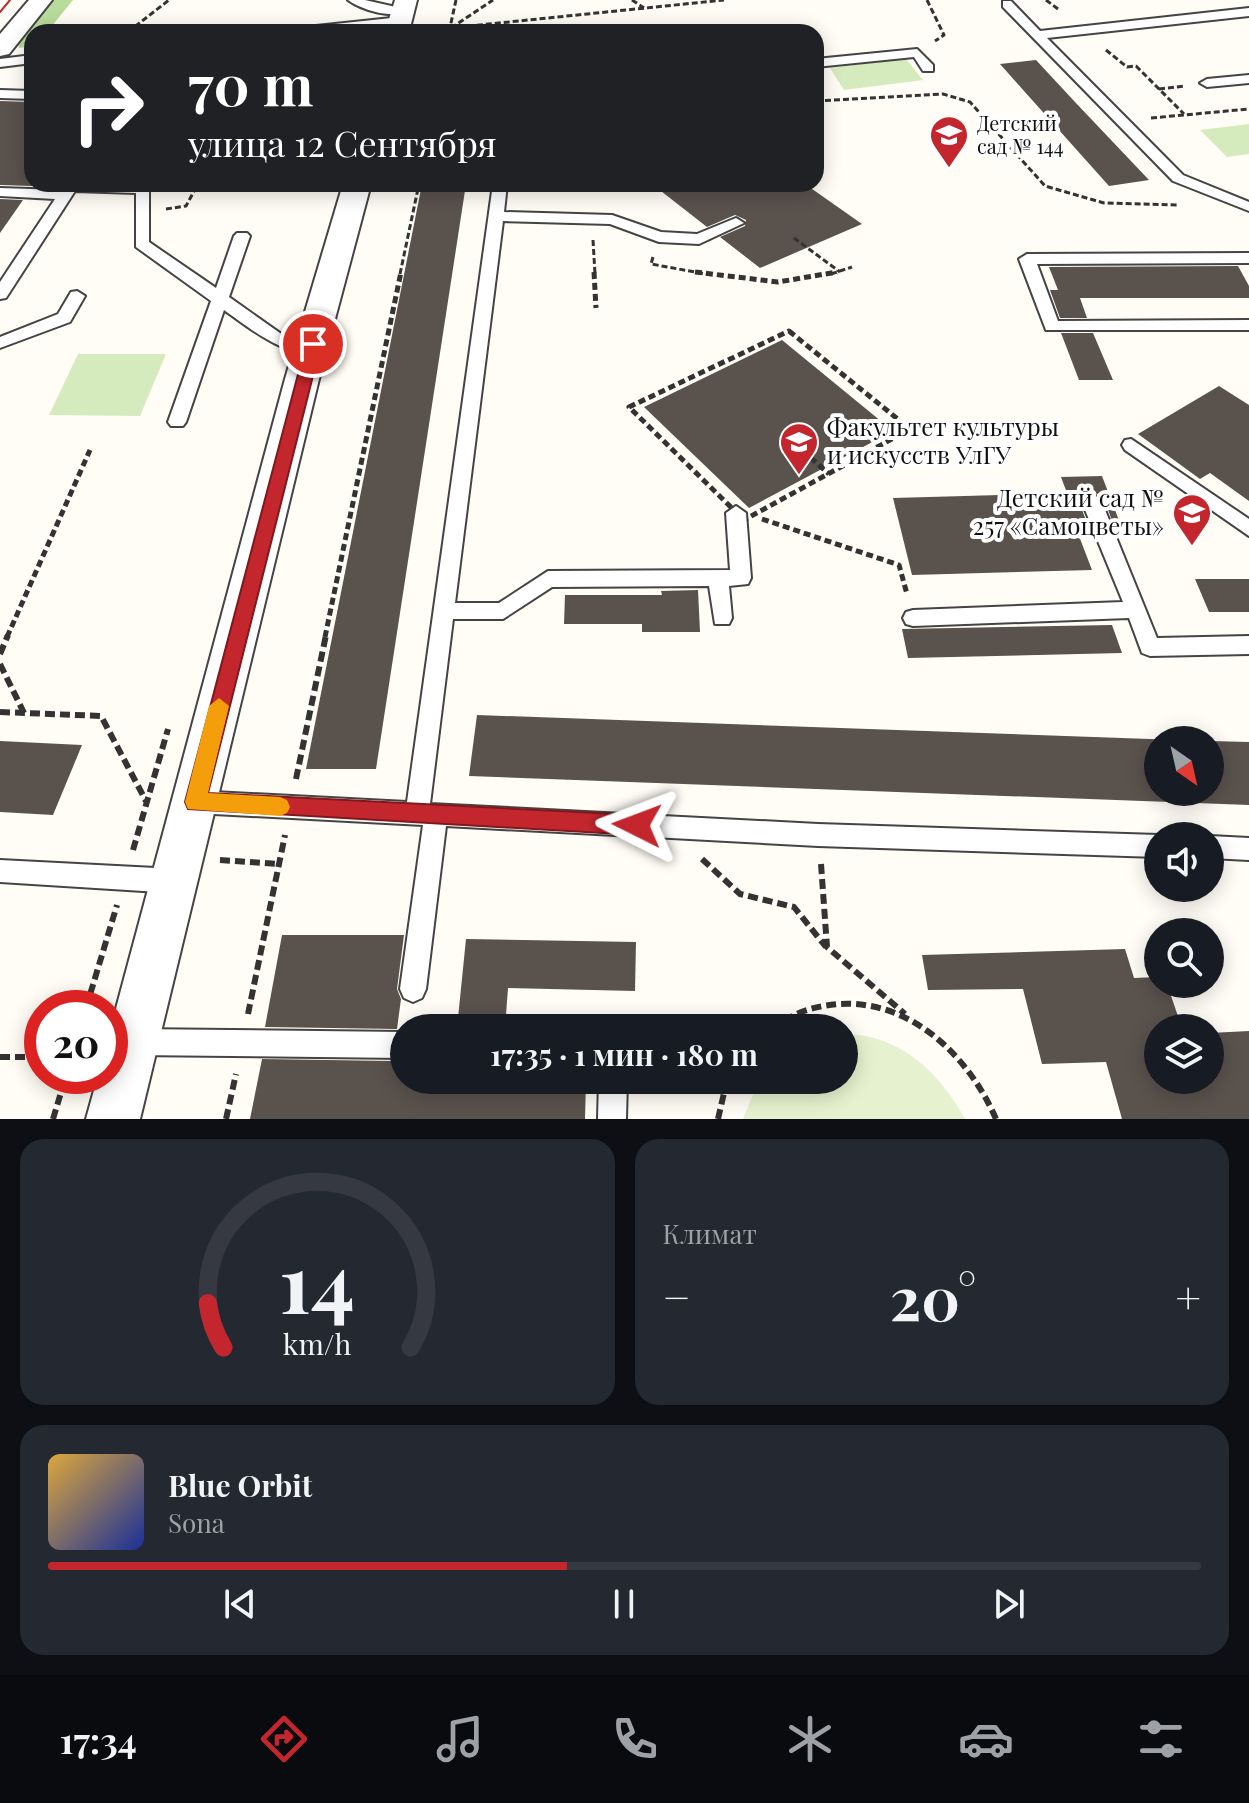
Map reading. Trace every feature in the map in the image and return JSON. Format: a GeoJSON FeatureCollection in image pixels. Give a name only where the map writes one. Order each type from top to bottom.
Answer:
{"type":"FeatureCollection","features":[{"type":"Feature","properties":{"kind":"street"},"geometry":{"type":"LineString","coordinates":[[0,49],[41,0]]}},
{"type":"Feature","properties":{"kind":"street"},"geometry":{"type":"LineString","coordinates":[[113,1119],[355,192]]}},
{"type":"Feature","properties":{"kind":"lane"},"geometry":{"type":"LineString","coordinates":[[354,0],[402,16]]}},
{"type":"Feature","properties":{"kind":"lane"},"geometry":{"type":"LineString","coordinates":[[1007,4],[1178,178],[1249,207]]}},
{"type":"Feature","properties":{"kind":"lane"},"geometry":{"type":"LineString","coordinates":[[1037,35],[1249,12]]}},
{"type":"Feature","properties":{"kind":"lane"},"geometry":{"type":"LineString","coordinates":[[350,24],[402,16]]}},
{"type":"Feature","properties":{"kind":"lane"},"geometry":{"type":"LineString","coordinates":[[824,62],[917,53],[928,68]]}},
{"type":"Feature","properties":{"kind":"lane"},"geometry":{"type":"LineString","coordinates":[[0,63],[24,60]]}},
{"type":"Feature","properties":{"kind":"lane"},"geometry":{"type":"LineString","coordinates":[[1207,83],[1249,79]]}},
{"type":"Feature","properties":{"kind":"lane"},"geometry":{"type":"LineString","coordinates":[[0,94],[24,95]]}},
{"type":"Feature","properties":{"kind":"lane"},"geometry":{"type":"LineString","coordinates":[[0,192],[24,191]]}},
{"type":"Feature","properties":{"kind":"lane"},"geometry":{"type":"LineString","coordinates":[[0,294],[66,192]]}},
{"type":"Feature","properties":{"kind":"lane"},"geometry":{"type":"LineString","coordinates":[[144,192],[141,244],[283,343],[313,344]]}},
{"type":"Feature","properties":{"kind":"lane"},"geometry":{"type":"LineString","coordinates":[[413,989],[443,611],[499,192]]}},
{"type":"Feature","properties":{"kind":"lane"},"geometry":{"type":"LineString","coordinates":[[495,216],[612,220],[659,237],[699,239],[736,223]]}},
{"type":"Feature","properties":{"kind":"lane"},"geometry":{"type":"LineString","coordinates":[[177,422],[242,236]]}},
{"type":"Feature","properties":{"kind":"lane"},"geometry":{"type":"LineString","coordinates":[[1249,258],[1027,259],[1052,326],[1249,325]]}},
{"type":"Feature","properties":{"kind":"lane"},"geometry":{"type":"LineString","coordinates":[[0,343],[64,318],[77,296]]}},
{"type":"Feature","properties":{"kind":"lane"},"geometry":{"type":"LineString","coordinates":[[1131,445],[1249,529]]}},
{"type":"Feature","properties":{"kind":"lane"},"geometry":{"type":"LineString","coordinates":[[1091,500],[1150,647],[1249,645]]}},
{"type":"Feature","properties":{"kind":"lane"},"geometry":{"type":"LineString","coordinates":[[443,611],[503,611],[548,579],[741,578],[744,515]]}},
{"type":"Feature","properties":{"kind":"lane"},"geometry":{"type":"LineString","coordinates":[[718,579],[722,618]]}},
{"type":"Feature","properties":{"kind":"lane"},"geometry":{"type":"LineString","coordinates":[[913,618],[1136,610]]}},
{"type":"Feature","properties":{"kind":"lane"},"geometry":{"type":"LineString","coordinates":[[195,802],[818,835],[1144,846]]}},
{"type":"Feature","properties":{"kind":"lane"},"geometry":{"type":"LineString","coordinates":[[1224,848],[1249,849]]}},
{"type":"Feature","properties":{"kind":"lane"},"geometry":{"type":"LineString","coordinates":[[0,871],[175,881]]}},
{"type":"Feature","properties":{"kind":"lane"},"geometry":{"type":"LineString","coordinates":[[133,1042],[390,1045]]}},
{"type":"Feature","properties":{"kind":"lane"},"geometry":{"type":"LineString","coordinates":[[612,1119],[613,1094]]}},
{"type":"Feature","properties":{"kind":"path"},"geometry":{"type":"LineString","coordinates":[[138,24],[169,0]]}},
{"type":"Feature","properties":{"kind":"path"},"geometry":{"type":"LineString","coordinates":[[451,24],[456,0]]}},
{"type":"Feature","properties":{"kind":"path"},"geometry":{"type":"LineString","coordinates":[[459,24],[493,0]]}},
{"type":"Feature","properties":{"kind":"path"},"geometry":{"type":"LineString","coordinates":[[632,0],[645,8]]}},
{"type":"Feature","properties":{"kind":"path"},"geometry":{"type":"LineString","coordinates":[[503,24],[724,0]]}},
{"type":"Feature","properties":{"kind":"path"},"geometry":{"type":"LineString","coordinates":[[917,53],[944,35],[927,0]]}},
{"type":"Feature","properties":{"kind":"path"},"geometry":{"type":"LineString","coordinates":[[1099,44],[1127,67],[1136,66],[1184,114]]}},
{"type":"Feature","properties":{"kind":"path"},"geometry":{"type":"LineString","coordinates":[[824,101],[943,94],[957,98],[970,102],[1045,186],[1104,203],[1183,205]]}},
{"type":"Feature","properties":{"kind":"path"},"geometry":{"type":"LineString","coordinates":[[1122,122],[1249,109]]}},
{"type":"Feature","properties":{"kind":"path"},"geometry":{"type":"LineString","coordinates":[[159,207],[186,206],[194,192]]}},
{"type":"Feature","properties":{"kind":"path"},"geometry":{"type":"LineString","coordinates":[[226,1119],[417,192]]}},
{"type":"Feature","properties":{"kind":"path"},"geometry":{"type":"LineString","coordinates":[[593,219],[596,308]]}},
{"type":"Feature","properties":{"kind":"path"},"geometry":{"type":"LineString","coordinates":[[659,237],[651,264],[749,281],[812,281],[852,267]]}},
{"type":"Feature","properties":{"kind":"path"},"geometry":{"type":"LineString","coordinates":[[794,238],[840,272]]}},
{"type":"Feature","properties":{"kind":"path"},"geometry":{"type":"LineString","coordinates":[[744,515],[829,474],[910,429],[789,331],[629,407],[744,515],[899,565],[913,618]]}},
{"type":"Feature","properties":{"kind":"path"},"geometry":{"type":"LineString","coordinates":[[794,443],[829,474]]}},
{"type":"Feature","properties":{"kind":"path"},"geometry":{"type":"LineString","coordinates":[[0,654],[90,450]]}},
{"type":"Feature","properties":{"kind":"path"},"geometry":{"type":"LineString","coordinates":[[0,664],[24,713]]}},
{"type":"Feature","properties":{"kind":"path"},"geometry":{"type":"LineString","coordinates":[[0,712],[101,716],[147,802]]}},
{"type":"Feature","properties":{"kind":"path"},"geometry":{"type":"LineString","coordinates":[[666,826],[740,894],[794,907],[827,947],[908,1016],[946,1040],[972,1071],[996,1119]]}},
{"type":"Feature","properties":{"kind":"path"},"geometry":{"type":"LineString","coordinates":[[818,835],[827,947]]}},
{"type":"Feature","properties":{"kind":"path"},"geometry":{"type":"LineString","coordinates":[[799,1014],[828,1006],[853,1004],[908,1016]]}},
{"type":"Feature","properties":{"kind":"path"},"geometry":{"type":"LineString","coordinates":[[0,1057],[24,1057]]}},
{"type":"Feature","properties":{"kind":"path"},"geometry":{"type":"LineString","coordinates":[[53,1119],[61,1094]]}},
{"type":"Feature","properties":{"kind":"path"},"geometry":{"type":"LineString","coordinates":[[718,1119],[724,1094]]}},
{"type":"Feature","properties":{"kind":"green space"},"geometry":{"type":"Polygon","coordinates":[[[50,0],[73,0],[54,24],[31,24],[50,0]]]}},
{"type":"Feature","properties":{"kind":"green space"},"geometry":{"type":"Polygon","coordinates":[[[24,33],[24,47],[19,48],[18,41],[24,33]]]}},
{"type":"Feature","properties":{"kind":"green space"},"geometry":{"type":"Polygon","coordinates":[[[906,59],[923,80],[844,90],[830,68],[906,59]]]}},
{"type":"Feature","properties":{"kind":"green space"},"geometry":{"type":"Polygon","coordinates":[[[1249,124],[1249,154],[1227,157],[1200,130],[1249,124]]]}},
{"type":"Feature","properties":{"kind":"green space"},"geometry":{"type":"Polygon","coordinates":[[[78,354],[166,354],[140,416],[49,415],[78,354]]]}},
{"type":"Feature","properties":{"kind":"green space"},"geometry":{"type":"Polygon","coordinates":[[[858,1035],[883,1041],[916,1059],[943,1086],[965,1119],[743,1119],[753,1094],[858,1094],[858,1035]]]}},
{"type":"Feature","properties":{"kind":"building"},"geometry":{"type":"Polygon","coordinates":[[[1036,60],[1149,180],[1109,186],[1000,64],[1036,60]]]}},
{"type":"Feature","properties":{"kind":"building"},"geometry":{"type":"Polygon","coordinates":[[[0,101],[24,102],[24,186],[0,185],[0,101]]]}},
{"type":"Feature","properties":{"kind":"building"},"geometry":{"type":"Polygon","coordinates":[[[420,192],[465,192],[376,769],[306,769],[420,192]]]}},
{"type":"Feature","properties":{"kind":"building"},"geometry":{"type":"Polygon","coordinates":[[[662,192],[816,192],[862,224],[760,268],[720,237],[745,226],[746,220],[735,215],[707,227],[662,192]]]}},
{"type":"Feature","properties":{"kind":"building"},"geometry":{"type":"Polygon","coordinates":[[[0,199],[23,200],[0,233],[0,199]]]}},
{"type":"Feature","properties":{"kind":"building"},"geometry":{"type":"Polygon","coordinates":[[[1238,266],[1249,286],[1249,298],[1080,298],[1087,318],[1060,318],[1050,290],[1058,290],[1049,267],[1238,266]]]}},
{"type":"Feature","properties":{"kind":"building"},"geometry":{"type":"Polygon","coordinates":[[[1061,333],[1093,333],[1113,380],[1079,380],[1061,333]]]}},
{"type":"Feature","properties":{"kind":"building"},"geometry":{"type":"Polygon","coordinates":[[[782,340],[893,431],[749,508],[644,407],[782,340]]]}},
{"type":"Feature","properties":{"kind":"building"},"geometry":{"type":"Polygon","coordinates":[[[1219,386],[1249,405],[1249,501],[1210,473],[1200,479],[1138,434],[1219,386]]]}},
{"type":"Feature","properties":{"kind":"building"},"geometry":{"type":"Polygon","coordinates":[[[1102,476],[1120,523],[1113,523],[1104,499],[1093,491],[1078,499],[1087,523],[1074,523],[1092,570],[912,575],[893,498],[1067,493],[1061,477],[1102,476]]]}},
{"type":"Feature","properties":{"kind":"building"},"geometry":{"type":"Polygon","coordinates":[[[1195,579],[1249,579],[1249,612],[1209,612],[1195,579]]]}},
{"type":"Feature","properties":{"kind":"building"},"geometry":{"type":"Polygon","coordinates":[[[698,590],[700,632],[642,632],[642,624],[564,624],[565,595],[662,595],[661,591],[698,590]]]}},
{"type":"Feature","properties":{"kind":"building"},"geometry":{"type":"Polygon","coordinates":[[[1112,625],[1122,653],[908,658],[902,629],[1112,625]]]}},
{"type":"Feature","properties":{"kind":"building"},"geometry":{"type":"Polygon","coordinates":[[[477,715],[1144,739],[1144,801],[469,776],[477,715]]]}},
{"type":"Feature","properties":{"kind":"building"},"geometry":{"type":"Polygon","coordinates":[[[0,741],[82,745],[53,815],[0,812],[0,741]]]}},
{"type":"Feature","properties":{"kind":"building"},"geometry":{"type":"Polygon","coordinates":[[[1224,741],[1249,742],[1249,805],[1224,804],[1224,741]]]}},
{"type":"Feature","properties":{"kind":"building"},"geometry":{"type":"Polygon","coordinates":[[[282,935],[404,935],[397,989],[401,999],[399,1014],[390,1014],[390,1029],[265,1027],[282,935]]]}},
{"type":"Feature","properties":{"kind":"building"},"geometry":{"type":"Polygon","coordinates":[[[466,939],[636,942],[635,991],[508,988],[506,1014],[458,1014],[466,939]]]}},
{"type":"Feature","properties":{"kind":"building"},"geometry":{"type":"Polygon","coordinates":[[[1125,949],[1134,978],[1144,978],[1144,998],[1172,998],[1177,1014],[1144,1014],[1144,1094],[1224,1094],[1224,1032],[1249,1031],[1249,1119],[1122,1119],[1106,1062],[1042,1064],[1023,989],[928,990],[922,955],[1125,949]]]}},
{"type":"Feature","properties":{"kind":"building"},"geometry":{"type":"Polygon","coordinates":[[[262,1059],[390,1061],[390,1094],[586,1094],[585,1119],[250,1119],[262,1059]]]}},
{"type":"Feature","properties":{"kind":"tram line"},"geometry":{"type":"LineString","coordinates":[[0,12],[10,0]]}},
{"type":"Feature","properties":{"kind":"slow traffic"},"geometry":{"type":"LineString","coordinates":[[219,706],[195,802],[280,807]]}},
{"type":"Feature","properties":{"kind":"place","name":"Детский сад № 144"},"geometry":{"type":"Point","coordinates":[949,169]}},
{"type":"Feature","properties":{"kind":"place","name":"Факультет культуры и искусств УлГУ"},"geometry":{"type":"Point","coordinates":[799,476]}},
{"type":"Feature","properties":{"kind":"place","name":"Детский сад № 257 «Самоцветы»"},"geometry":{"type":"Point","coordinates":[1192,547]}},
{"type":"Feature","properties":{"kind":"route"},"geometry":{"type":"LineString","coordinates":[[313,344],[195,802],[637,825]]}}]}
